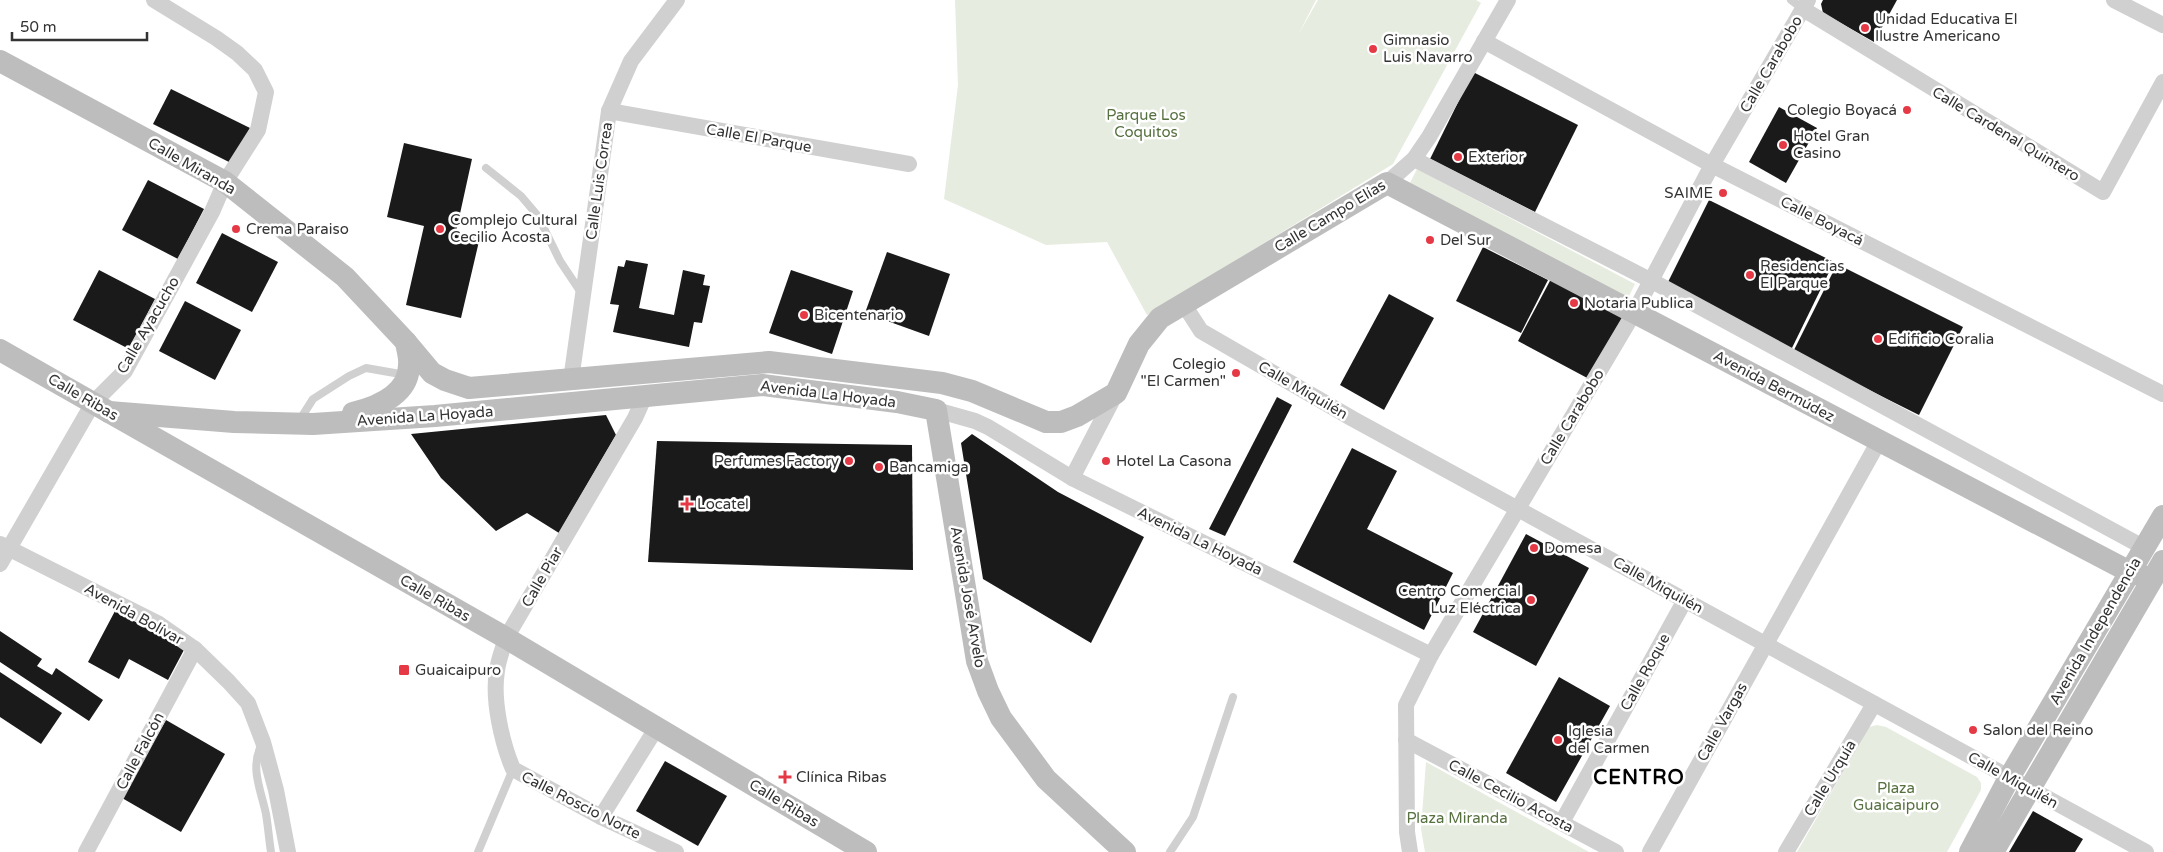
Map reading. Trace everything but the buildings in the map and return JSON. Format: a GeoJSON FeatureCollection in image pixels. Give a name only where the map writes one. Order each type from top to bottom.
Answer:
{"type":"FeatureCollection","features":[{"type":"Feature","properties":{"kind":"street","name":"Calle Ayacucho"},"geometry":{"type":"LineString","coordinates":[[0,564],[4,546],[125,371],[212,212],[225,182],[258,130],[266,92],[255,70],[237,53],[154,0]]}},
{"type":"Feature","properties":{"kind":"street","name":"Calle Luis Correa"},"geometry":{"type":"LineString","coordinates":[[571,380],[608,111],[631,61],[677,0]]}},
{"type":"Feature","properties":{"kind":"street","name":"Calle Campo Elías"},"geometry":{"type":"LineString","coordinates":[[1116,393],[1139,344],[1160,318],[1387,183],[1414,159],[1429,137],[1508,0]]}},
{"type":"Feature","properties":{"kind":"street"},"geometry":{"type":"LineString","coordinates":[[2114,0],[2163,25]]}},
{"type":"Feature","properties":{"kind":"street","name":"Calle Cardenal Quintero"},"geometry":{"type":"LineString","coordinates":[[1801,3],[2102,192],[2163,82]]}},
{"type":"Feature","properties":{"kind":"street","name":"Calle Carabobo"},"geometry":{"type":"LineString","coordinates":[[1410,852],[1407,832],[1406,705],[1431,655],[1652,281],[1712,165],[1801,3]]}},
{"type":"Feature","properties":{"kind":"street","name":"Calle Boyacá"},"geometry":{"type":"LineString","coordinates":[[1484,41],[1712,165],[2163,394]]}},
{"type":"Feature","properties":{"kind":"street","name":"Calle Miranda"},"geometry":{"type":"LineString","coordinates":[[0,61],[225,182],[345,277],[406,342]]}},
{"type":"Feature","properties":{"kind":"street","name":"Calle El Parque"},"geometry":{"type":"LineString","coordinates":[[608,111],[909,164]]}},
{"type":"Feature","properties":{"kind":"street"},"geometry":{"type":"LineString","coordinates":[[1414,159],[1652,281],[2145,548]]}},
{"type":"Feature","properties":{"kind":"street","name":"Avenida Bermúdez"},"geometry":{"type":"LineString","coordinates":[[1387,183],[1635,311],[2130,572],[2159,575]]}},
{"type":"Feature","properties":{"kind":"street","name":"Calle Miquilén"},"geometry":{"type":"LineString","coordinates":[[1183,303],[1201,331],[1353,419],[2146,852]]}},
{"type":"Feature","properties":{"kind":"street"},"geometry":{"type":"LineString","coordinates":[[305,424],[381,404],[395,394],[403,386],[408,376],[410,365],[406,342]]}},
{"type":"Feature","properties":{"kind":"street","name":"Avenida La Hoyada"},"geometry":{"type":"LineString","coordinates":[[406,342],[432,372],[459,386],[469,388],[769,362],[942,383],[972,391],[1046,422],[1061,422],[1077,416],[1116,393]]}},
{"type":"Feature","properties":{"kind":"street","name":"Calle Ribas"},"geometry":{"type":"LineString","coordinates":[[0,350],[506,638],[866,852]]}},
{"type":"Feature","properties":{"kind":"street","name":"Avenida La Hoyada"},"geometry":{"type":"LineString","coordinates":[[101,407],[234,422],[305,424],[644,398],[762,385],[898,402],[936,410],[975,421],[988,427],[1072,478],[1431,655]]}},
{"type":"Feature","properties":{"kind":"street"},"geometry":{"type":"LineString","coordinates":[[1072,478],[1116,393]]}},
{"type":"Feature","properties":{"kind":"street","name":"Calle Piar"},"geometry":{"type":"LineString","coordinates":[[513,769],[502,740],[497,693],[496,672],[506,638],[635,418],[644,398]]}},
{"type":"Feature","properties":{"kind":"street","name":"Avenida José Arvelo"},"geometry":{"type":"LineString","coordinates":[[936,410],[977,660],[988,692],[1002,718],[1046,779],[1125,852]]}},
{"type":"Feature","properties":{"kind":"street","name":"Calle Vargas"},"geometry":{"type":"LineString","coordinates":[[1650,852],[1879,441]]}},
{"type":"Feature","properties":{"kind":"street","name":"Avenida Independencia"},"geometry":{"type":"LineString","coordinates":[[1993,852],[2019,784],[2130,572],[2163,516]]}},
{"type":"Feature","properties":{"kind":"street","name":"Avenida Bolívar"},"geometry":{"type":"LineString","coordinates":[[4,546],[158,624],[195,649],[248,703],[263,742],[276,790],[288,852]]}},
{"type":"Feature","properties":{"kind":"street","name":"Avenida Independencia"},"geometry":{"type":"LineString","coordinates":[[1970,852],[2019,784],[2159,575]]}},
{"type":"Feature","properties":{"kind":"street","name":"Calle Roque"},"geometry":{"type":"LineString","coordinates":[[1562,822],[1685,600]]}},
{"type":"Feature","properties":{"kind":"street","name":"Calle Falcón"},"geometry":{"type":"LineString","coordinates":[[86,852],[195,649]]}},
{"type":"Feature","properties":{"kind":"street","name":"Calle Urquía"},"geometry":{"type":"LineString","coordinates":[[1786,852],[1874,704]]}},
{"type":"Feature","properties":{"kind":"street"},"geometry":{"type":"LineString","coordinates":[[601,817],[657,727]]}},
{"type":"Feature","properties":{"kind":"street","name":"Calle Cecilio Acosta"},"geometry":{"type":"LineString","coordinates":[[1406,740],[1616,852]]}},
{"type":"Feature","properties":{"kind":"street","name":"Calle Roscio Norte"},"geometry":{"type":"LineString","coordinates":[[513,769],[601,817],[676,852]]}},
{"type":"Feature","properties":{"kind":"lane"},"geometry":{"type":"LineString","coordinates":[[486,168],[521,196],[538,216],[560,261],[583,295]]}},
{"type":"Feature","properties":{"kind":"lane"},"geometry":{"type":"LineString","coordinates":[[305,424],[313,399],[349,376],[366,368],[408,376]]}},
{"type":"Feature","properties":{"kind":"lane"},"geometry":{"type":"LineString","coordinates":[[1170,852],[1193,817],[1233,697]]}},
{"type":"Feature","properties":{"kind":"lane"},"geometry":{"type":"LineString","coordinates":[[263,742],[257,755],[256,781],[266,814],[271,852]]}},
{"type":"Feature","properties":{"kind":"lane"},"geometry":{"type":"LineString","coordinates":[[478,852],[513,769]]}},
{"type":"Feature","properties":{"kind":"green space","name":"Parque Los Coquitos"},"geometry":{"type":"Polygon","coordinates":[[[955,0],[1316,0],[1298,35],[1318,0],[1476,0],[1481,3],[1393,164],[1147,315],[1107,242],[1046,245],[944,199],[958,85],[955,0]]]}},
{"type":"Feature","properties":{"kind":"green space"},"geometry":{"type":"Polygon","coordinates":[[[1417,169],[1635,284],[1627,300],[1409,185],[1417,169]]]}},
{"type":"Feature","properties":{"kind":"green space","name":"Plaza Guaicaipuro"},"geometry":{"type":"Polygon","coordinates":[[[1877,725],[1886,727],[1977,777],[1981,783],[1981,790],[1947,852],[1797,852],[1869,727],[1877,725]]]}},
{"type":"Feature","properties":{"kind":"green space","name":"Plaza Miranda"},"geometry":{"type":"Polygon","coordinates":[[[1426,762],[1589,852],[1425,852],[1421,829],[1426,762]]]}},
{"type":"Feature","properties":{"kind":"place","name":"Unidad Educativa El Ilustre Americano"},"geometry":{"type":"Point","coordinates":[1865,28]}},
{"type":"Feature","properties":{"kind":"place","name":"Gimnasio Luis Navarro"},"geometry":{"type":"Point","coordinates":[1373,49]}},
{"type":"Feature","properties":{"kind":"place","name":"Colegio Boyacá"},"geometry":{"type":"Point","coordinates":[1907,110]}},
{"type":"Feature","properties":{"kind":"place","name":"Hotel Gran Casino"},"geometry":{"type":"Point","coordinates":[1783,145]}},
{"type":"Feature","properties":{"kind":"place","name":"Exterior"},"geometry":{"type":"Point","coordinates":[1458,157]}},
{"type":"Feature","properties":{"kind":"place","name":"SAIME"},"geometry":{"type":"Point","coordinates":[1723,193]}},
{"type":"Feature","properties":{"kind":"place","name":"Crema Paraiso"},"geometry":{"type":"Point","coordinates":[236,229]}},
{"type":"Feature","properties":{"kind":"place","name":"Complejo Cultural Cecilio Acosta"},"geometry":{"type":"Point","coordinates":[440,229]}},
{"type":"Feature","properties":{"kind":"place","name":"Del Sur"},"geometry":{"type":"Point","coordinates":[1430,240]}},
{"type":"Feature","properties":{"kind":"place","name":"Residencias El Parque"},"geometry":{"type":"Point","coordinates":[1750,275]}},
{"type":"Feature","properties":{"kind":"place","name":"Notaria Publica"},"geometry":{"type":"Point","coordinates":[1574,303]}},
{"type":"Feature","properties":{"kind":"place","name":"Bicentenario"},"geometry":{"type":"Point","coordinates":[804,315]}},
{"type":"Feature","properties":{"kind":"place","name":"Edificio Coralia"},"geometry":{"type":"Point","coordinates":[1878,339]}},
{"type":"Feature","properties":{"kind":"place","name":"Colegio \"El Carmen\""},"geometry":{"type":"Point","coordinates":[1236,373]}},
{"type":"Feature","properties":{"kind":"place","name":"Perfumes Factory"},"geometry":{"type":"Point","coordinates":[849,461]}},
{"type":"Feature","properties":{"kind":"place","name":"Hotel La Casona"},"geometry":{"type":"Point","coordinates":[1106,461]}},
{"type":"Feature","properties":{"kind":"place","name":"Bancamiga"},"geometry":{"type":"Point","coordinates":[879,467]}},
{"type":"Feature","properties":{"kind":"place","name":"Locatel"},"geometry":{"type":"Point","coordinates":[687,504]}},
{"type":"Feature","properties":{"kind":"place","name":"Domesa"},"geometry":{"type":"Point","coordinates":[1534,548]}},
{"type":"Feature","properties":{"kind":"place","name":"Centro Comercial Luz Eléctrica"},"geometry":{"type":"Point","coordinates":[1531,600]}},
{"type":"Feature","properties":{"kind":"place","name":"Guaicaipuro"},"geometry":{"type":"Point","coordinates":[404,670]}},
{"type":"Feature","properties":{"kind":"place","name":"Salon del Reino"},"geometry":{"type":"Point","coordinates":[1973,730]}},
{"type":"Feature","properties":{"kind":"place","name":"Iglesia del Carmen"},"geometry":{"type":"Point","coordinates":[1558,740]}},
{"type":"Feature","properties":{"kind":"place","name":"Clínica Ribas"},"geometry":{"type":"Point","coordinates":[785,777]}},
{"type":"Feature","properties":{"kind":"district","name":"CENTRO"},"geometry":{"type":"Point","coordinates":[1639,777]}}]}
